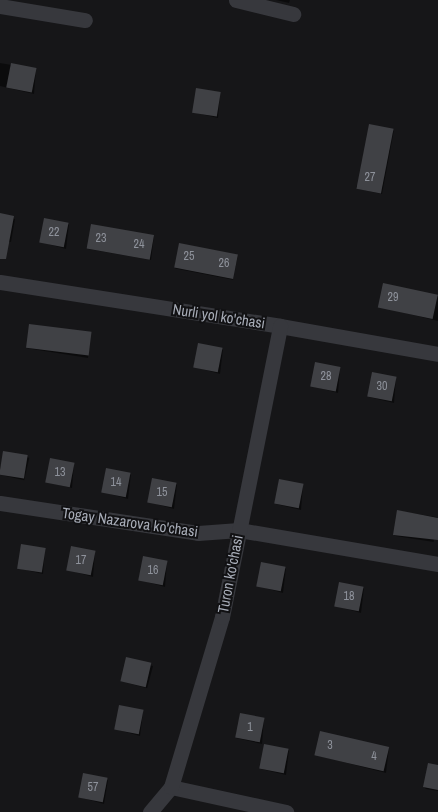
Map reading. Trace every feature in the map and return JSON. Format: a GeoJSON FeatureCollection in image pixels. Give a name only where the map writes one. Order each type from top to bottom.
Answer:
{"type":"FeatureCollection","features":[{"type":"Feature","properties":{"kind":"street"},"geometry":{"type":"LineString","coordinates":[[243,1],[293,14]]}},
{"type":"Feature","properties":{"kind":"street"},"geometry":{"type":"LineString","coordinates":[[0,6],[85,20]]}},
{"type":"Feature","properties":{"kind":"street","name":"Nurli yol ko'chasi"},"geometry":{"type":"LineString","coordinates":[[0,282],[280,326],[438,354]]}},
{"type":"Feature","properties":{"kind":"street","name":"Turon ko'chasi"},"geometry":{"type":"LineString","coordinates":[[150,812],[171,788],[222,617],[280,326]]}},
{"type":"Feature","properties":{"kind":"street","name":"Togay Nazarova ko'chasi"},"geometry":{"type":"LineString","coordinates":[[0,503],[198,532],[239,530],[438,564]]}},
{"type":"Feature","properties":{"kind":"street"},"geometry":{"type":"LineString","coordinates":[[171,788],[286,812]]}},
{"type":"Feature","properties":{"kind":"building"},"geometry":{"type":"Polygon","coordinates":[[[11,63],[37,68],[32,93],[6,88],[11,63]]]}},
{"type":"Feature","properties":{"kind":"building"},"geometry":{"type":"Polygon","coordinates":[[[196,88],[221,92],[217,117],[192,113],[196,88]]]}},
{"type":"Feature","properties":{"kind":"building"},"geometry":{"type":"Polygon","coordinates":[[[369,124],[394,129],[381,194],[356,189],[369,124]]]}},
{"type":"Feature","properties":{"kind":"building"},"geometry":{"type":"Polygon","coordinates":[[[0,213],[14,216],[6,259],[0,259],[0,213]]]}},
{"type":"Feature","properties":{"kind":"building"},"geometry":{"type":"Polygon","coordinates":[[[44,218],[69,223],[64,247],[39,243],[44,218]]]}},
{"type":"Feature","properties":{"kind":"building"},"geometry":{"type":"Polygon","coordinates":[[[91,224],[154,235],[150,260],[87,249],[91,224]]]}},
{"type":"Feature","properties":{"kind":"building"},"geometry":{"type":"Polygon","coordinates":[[[179,243],[238,254],[233,279],[174,268],[179,243]]]}},
{"type":"Feature","properties":{"kind":"building"},"geometry":{"type":"Polygon","coordinates":[[[383,283],[438,295],[433,319],[378,307],[383,283]]]}},
{"type":"Feature","properties":{"kind":"building"},"geometry":{"type":"Polygon","coordinates":[[[29,324],[92,332],[89,355],[26,348],[29,324]]]}},
{"type":"Feature","properties":{"kind":"building"},"geometry":{"type":"Polygon","coordinates":[[[198,343],[223,348],[218,372],[193,368],[198,343]]]}},
{"type":"Feature","properties":{"kind":"building"},"geometry":{"type":"Polygon","coordinates":[[[315,362],[341,367],[336,392],[310,387],[315,362]]]}},
{"type":"Feature","properties":{"kind":"building"},"geometry":{"type":"Polygon","coordinates":[[[372,372],[397,377],[392,401],[367,397],[372,372]]]}},
{"type":"Feature","properties":{"kind":"building"},"geometry":{"type":"Polygon","coordinates":[[[3,451],[28,455],[24,479],[0,475],[3,451]]]}},
{"type":"Feature","properties":{"kind":"building"},"geometry":{"type":"Polygon","coordinates":[[[50,458],[75,463],[70,487],[45,483],[50,458]]]}},
{"type":"Feature","properties":{"kind":"building"},"geometry":{"type":"Polygon","coordinates":[[[106,468],[131,473],[126,497],[101,493],[106,468]]]}},
{"type":"Feature","properties":{"kind":"building"},"geometry":{"type":"Polygon","coordinates":[[[152,478],[177,483],[172,507],[147,503],[152,478]]]}},
{"type":"Feature","properties":{"kind":"building"},"geometry":{"type":"Polygon","coordinates":[[[279,479],[304,484],[299,508],[274,504],[279,479]]]}},
{"type":"Feature","properties":{"kind":"building"},"geometry":{"type":"Polygon","coordinates":[[[397,510],[438,518],[438,540],[393,535],[397,510]]]}},
{"type":"Feature","properties":{"kind":"building"},"geometry":{"type":"Polygon","coordinates":[[[21,544],[46,548],[42,573],[17,569],[21,544]]]}},
{"type":"Feature","properties":{"kind":"building"},"geometry":{"type":"Polygon","coordinates":[[[71,546],[96,551],[91,575],[66,571],[71,546]]]}},
{"type":"Feature","properties":{"kind":"building"},"geometry":{"type":"Polygon","coordinates":[[[143,556],[168,561],[163,585],[138,581],[143,556]]]}},
{"type":"Feature","properties":{"kind":"building"},"geometry":{"type":"Polygon","coordinates":[[[261,562],[286,567],[281,591],[256,587],[261,562]]]}},
{"type":"Feature","properties":{"kind":"building"},"geometry":{"type":"Polygon","coordinates":[[[339,582],[364,587],[359,611],[334,607],[339,582]]]}},
{"type":"Feature","properties":{"kind":"building"},"geometry":{"type":"Polygon","coordinates":[[[126,657],[151,663],[146,687],[120,681],[126,657]]]}},
{"type":"Feature","properties":{"kind":"building"},"geometry":{"type":"Polygon","coordinates":[[[119,705],[144,710],[139,734],[114,730],[119,705]]]}},
{"type":"Feature","properties":{"kind":"building"},"geometry":{"type":"Polygon","coordinates":[[[240,713],[265,718],[260,742],[235,738],[240,713]]]}},
{"type":"Feature","properties":{"kind":"building"},"geometry":{"type":"Polygon","coordinates":[[[320,731],[389,747],[384,771],[314,755],[320,731]]]}},
{"type":"Feature","properties":{"kind":"building"},"geometry":{"type":"Polygon","coordinates":[[[264,744],[289,749],[284,773],[259,769],[264,744]]]}},
{"type":"Feature","properties":{"kind":"building"},"geometry":{"type":"Polygon","coordinates":[[[428,763],[438,765],[438,790],[423,787],[428,763]]]}},
{"type":"Feature","properties":{"kind":"building"},"geometry":{"type":"Polygon","coordinates":[[[83,773],[108,778],[103,802],[78,798],[83,773]]]}}]}
